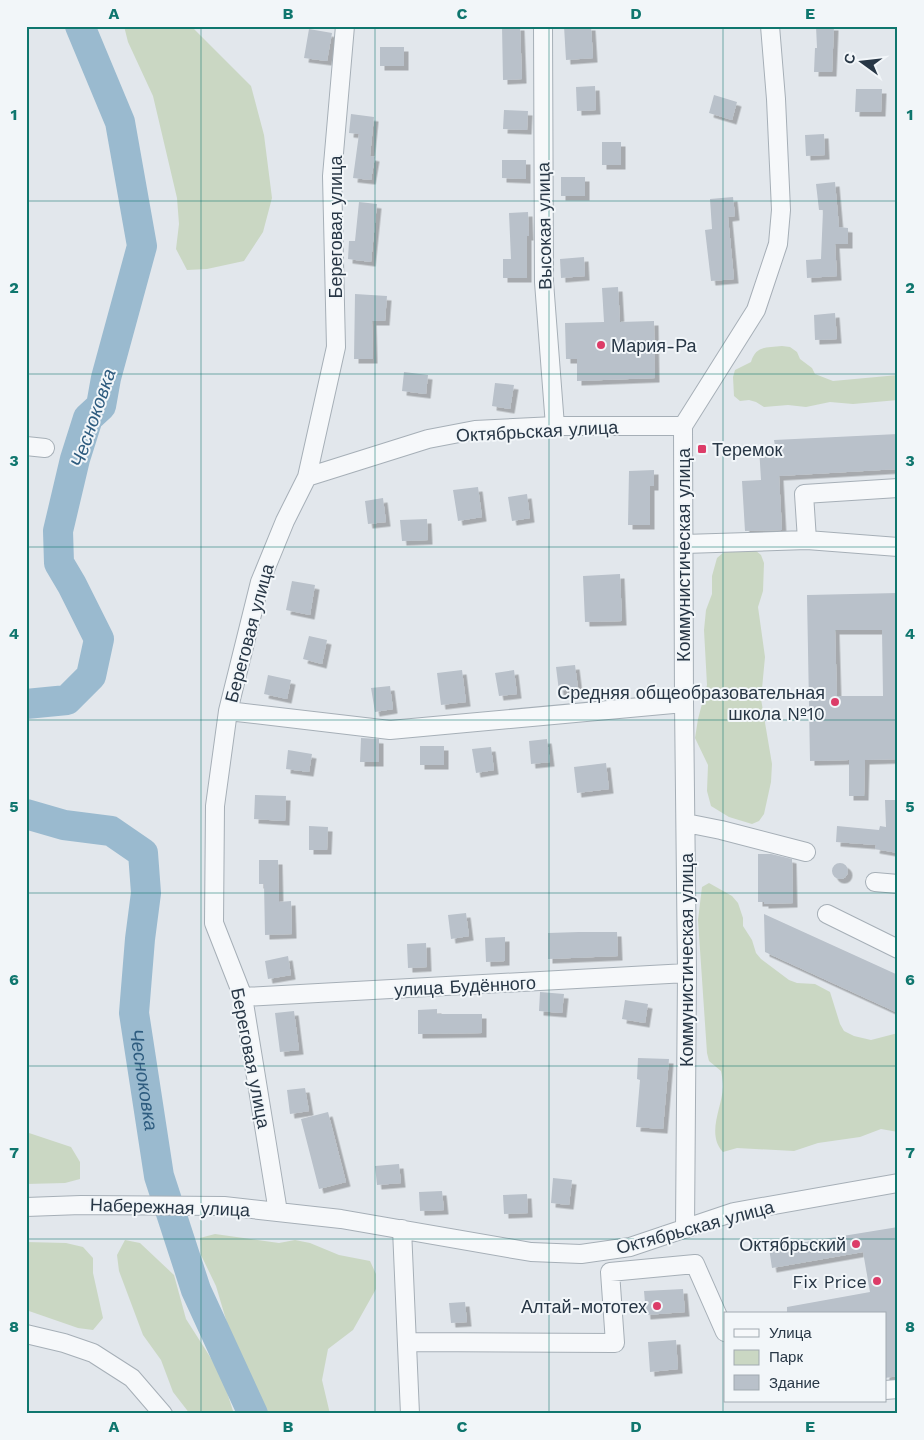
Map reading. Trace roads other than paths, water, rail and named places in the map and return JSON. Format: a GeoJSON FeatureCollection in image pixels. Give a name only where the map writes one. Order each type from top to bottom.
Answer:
{"type":"FeatureCollection","features":[{"type":"Feature","properties":{"kind":"street","name":"Береговая улица"},"geometry":{"type":"LineString","coordinates":[[278,1212],[243,997],[214,922],[215,806],[228,711],[260,582],[285,521],[307,477],[336,347],[332,176],[345,26]]}},
{"type":"Feature","properties":{"kind":"street","name":"Высокая улица"},"geometry":{"type":"LineString","coordinates":[[542,26],[544,282],[555,426]]}},
{"type":"Feature","properties":{"kind":"street","name":"Коммунистическая улица"},"geometry":{"type":"LineString","coordinates":[[686,1229],[688,972],[684,703],[683,426],[756,310],[778,244],[781,210],[776,99],[770,26]]}},
{"type":"Feature","properties":{"kind":"street","name":"Октябрьская улица"},"geometry":{"type":"LineString","coordinates":[[307,477],[428,439],[475,430],[555,426],[683,426]]}},
{"type":"Feature","properties":{"kind":"street"},"geometry":{"type":"LineString","coordinates":[[26,446],[45,448]]}},
{"type":"Feature","properties":{"kind":"street"},"geometry":{"type":"LineString","coordinates":[[806,540],[804,494],[898,488]]}},
{"type":"Feature","properties":{"kind":"street"},"geometry":{"type":"LineString","coordinates":[[684,544],[806,540],[898,547]]}},
{"type":"Feature","properties":{"kind":"street"},"geometry":{"type":"LineString","coordinates":[[228,711],[390,730],[684,703]]}},
{"type":"Feature","properties":{"kind":"street"},"geometry":{"type":"LineString","coordinates":[[686,823],[806,852]]}},
{"type":"Feature","properties":{"kind":"street"},"geometry":{"type":"LineString","coordinates":[[875,882],[898,884]]}},
{"type":"Feature","properties":{"kind":"street"},"geometry":{"type":"LineString","coordinates":[[827,914],[898,949]]}},
{"type":"Feature","properties":{"kind":"street","name":"улица Будённого"},"geometry":{"type":"LineString","coordinates":[[243,997],[688,972]]}},
{"type":"Feature","properties":{"kind":"street","name":"Октябрьская улица"},"geometry":{"type":"LineString","coordinates":[[402,1229],[531,1252],[581,1254],[630,1247],[734,1212],[898,1183]]}},
{"type":"Feature","properties":{"kind":"street","name":"Набережная улица"},"geometry":{"type":"LineString","coordinates":[[26,1207],[81,1205],[224,1206],[341,1219],[402,1229]]}},
{"type":"Feature","properties":{"kind":"street"},"geometry":{"type":"LineString","coordinates":[[402,1229],[410,1414]]}},
{"type":"Feature","properties":{"kind":"street"},"geometry":{"type":"LineString","coordinates":[[407,1342],[615,1344],[610,1272],[695,1264],[724,1330]]}},
{"type":"Feature","properties":{"kind":"street"},"geometry":{"type":"LineString","coordinates":[[26,1334],[64,1343],[93,1353],[132,1378],[163,1414]]}},
{"type":"Feature","properties":{"kind":"waterway","name":"Чесноковка"},"geometry":{"type":"LineString","coordinates":[[26,704],[67,700],[91,676],[99,639],[59,563],[58,531],[75,459],[88,418],[101,406],[106,378],[142,246],[120,122],[80,26]]}},
{"type":"Feature","properties":{"kind":"waterway","name":"Чесноковка"},"geometry":{"type":"LineString","coordinates":[[26,814],[64,825],[111,831],[143,853],[146,893],[134,1013],[159,1176],[196,1290],[253,1414]]}},
{"type":"Feature","properties":{"kind":"place","name":"Мария-Ра"},"geometry":{"type":"Point","coordinates":[601,345]}},
{"type":"Feature","properties":{"kind":"place","name":"Теремок"},"geometry":{"type":"Point","coordinates":[702,449]}},
{"type":"Feature","properties":{"kind":"place","name":"Средняя общеобразовательная школа №10"},"geometry":{"type":"Point","coordinates":[835,702]}},
{"type":"Feature","properties":{"kind":"place","name":"Октябрьский"},"geometry":{"type":"Point","coordinates":[856,1244]}},
{"type":"Feature","properties":{"kind":"place","name":"Fix Price"},"geometry":{"type":"Point","coordinates":[877,1281]}},
{"type":"Feature","properties":{"kind":"place","name":"Алтай-мототех"},"geometry":{"type":"Point","coordinates":[657,1306]}}]}
